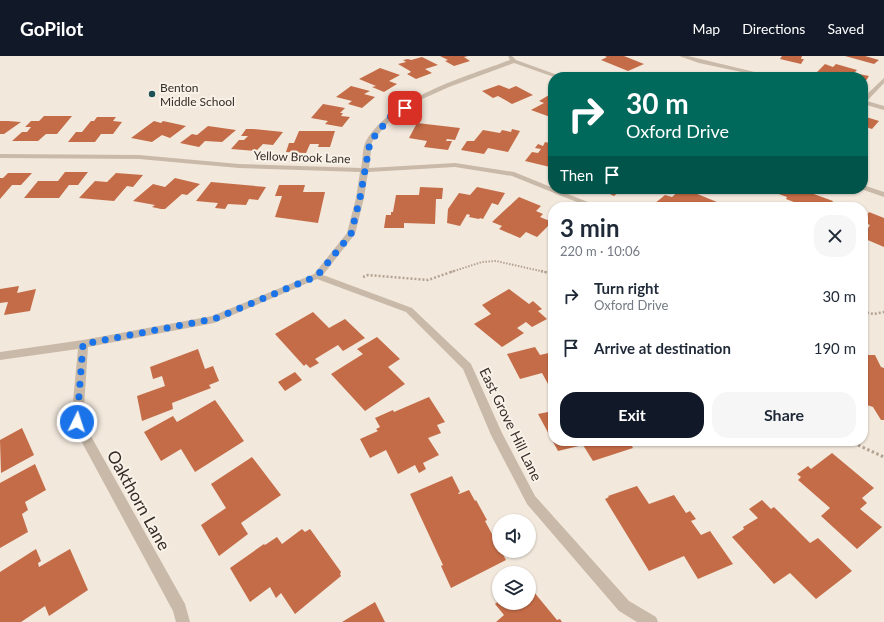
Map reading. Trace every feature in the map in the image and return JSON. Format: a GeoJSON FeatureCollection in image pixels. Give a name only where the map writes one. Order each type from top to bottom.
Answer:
{"type":"FeatureCollection","features":[{"type":"Feature","properties":{"kind":"street"},"geometry":{"type":"LineString","coordinates":[[682,56],[750,72]]}},
{"type":"Feature","properties":{"kind":"street"},"geometry":{"type":"LineString","coordinates":[[0,356],[83,344],[214,319],[317,276],[351,234],[360,198],[370,142],[391,116],[418,99],[511,58],[548,72]]}},
{"type":"Feature","properties":{"kind":"street"},"geometry":{"type":"LineString","coordinates":[[868,97],[884,80]]}},
{"type":"Feature","properties":{"kind":"street"},"geometry":{"type":"LineString","coordinates":[[868,103],[884,108]]}},
{"type":"Feature","properties":{"kind":"street","name":"Yellow Brook Lane"},"geometry":{"type":"LineString","coordinates":[[0,156],[139,157],[239,166],[364,170],[455,165],[514,174],[548,188]]}},
{"type":"Feature","properties":{"kind":"street"},"geometry":{"type":"LineString","coordinates":[[868,189],[884,195]]}},
{"type":"Feature","properties":{"kind":"street","name":"Yellow Brook Lane"},"geometry":{"type":"LineString","coordinates":[[564,194],[584,202]]}},
{"type":"Feature","properties":{"kind":"street","name":"East Grove Hill Lane"},"geometry":{"type":"LineString","coordinates":[[317,276],[409,310],[467,367],[497,435],[531,500],[624,606],[651,622]]}},
{"type":"Feature","properties":{"kind":"street","name":"Oakthorn Lane"},"geometry":{"type":"LineString","coordinates":[[83,344],[77,422],[180,609],[183,622]]}},
{"type":"Feature","properties":{"kind":"path"},"geometry":{"type":"LineString","coordinates":[[346,286],[368,275],[428,280],[482,262],[496,261],[548,273]]}},
{"type":"Feature","properties":{"kind":"path"},"geometry":{"type":"LineString","coordinates":[[868,313],[874,314],[884,312]]}},
{"type":"Feature","properties":{"kind":"path"},"geometry":{"type":"LineString","coordinates":[[860,446],[884,457]]}},
{"type":"Feature","properties":{"kind":"building"},"geometry":{"type":"Polygon","coordinates":[[[440,56],[468,56],[464,57],[470,61],[454,66],[445,61],[448,60],[440,56]]]}},
{"type":"Feature","properties":{"kind":"building"},"geometry":{"type":"Polygon","coordinates":[[[605,56],[624,56],[644,64],[628,71],[601,60],[607,57],[605,56]]]}},
{"type":"Feature","properties":{"kind":"building"},"geometry":{"type":"Polygon","coordinates":[[[782,56],[802,56],[801,59],[804,59],[801,64],[780,59],[782,56]]]}},
{"type":"Feature","properties":{"kind":"building"},"geometry":{"type":"Polygon","coordinates":[[[845,56],[865,56],[879,60],[874,64],[845,56]]]}},
{"type":"Feature","properties":{"kind":"building"},"geometry":{"type":"Polygon","coordinates":[[[422,57],[438,65],[425,69],[432,73],[416,79],[407,74],[411,72],[410,71],[398,64],[406,62],[403,60],[411,60],[422,57]]]}},
{"type":"Feature","properties":{"kind":"building"},"geometry":{"type":"Polygon","coordinates":[[[825,64],[833,67],[836,64],[857,70],[855,72],[817,72],[825,64]]]}},
{"type":"Feature","properties":{"kind":"building"},"geometry":{"type":"Polygon","coordinates":[[[380,68],[400,75],[389,81],[397,84],[384,92],[372,87],[376,86],[359,79],[380,68]]]}},
{"type":"Feature","properties":{"kind":"building"},"geometry":{"type":"Polygon","coordinates":[[[499,85],[509,89],[516,86],[533,95],[512,104],[498,96],[493,98],[482,91],[499,85]]]}},
{"type":"Feature","properties":{"kind":"building"},"geometry":{"type":"Polygon","coordinates":[[[351,86],[370,91],[364,94],[375,97],[362,108],[348,104],[352,101],[336,97],[351,86]]]}},
{"type":"Feature","properties":{"kind":"building"},"geometry":{"type":"Polygon","coordinates":[[[548,96],[548,116],[531,110],[544,103],[539,101],[548,96]]]}},
{"type":"Feature","properties":{"kind":"building"},"geometry":{"type":"Polygon","coordinates":[[[323,104],[345,108],[340,113],[343,113],[341,116],[350,117],[342,127],[325,124],[328,121],[311,118],[323,104]]]}},
{"type":"Feature","properties":{"kind":"building"},"geometry":{"type":"Polygon","coordinates":[[[44,116],[72,116],[57,134],[46,134],[38,141],[12,141],[22,132],[27,132],[31,127],[25,127],[31,121],[39,121],[44,116]]]}},
{"type":"Feature","properties":{"kind":"building"},"geometry":{"type":"Polygon","coordinates":[[[97,117],[116,117],[113,121],[122,122],[113,134],[101,134],[95,142],[68,142],[76,132],[82,132],[91,121],[94,121],[97,117]]]}},
{"type":"Feature","properties":{"kind":"building"},"geometry":{"type":"Polygon","coordinates":[[[868,118],[879,121],[872,129],[868,128],[868,118]]]}},
{"type":"Feature","properties":{"kind":"building"},"geometry":{"type":"Polygon","coordinates":[[[0,121],[21,122],[4,134],[0,134],[0,121]]]}},
{"type":"Feature","properties":{"kind":"building"},"geometry":{"type":"Polygon","coordinates":[[[154,121],[161,123],[163,121],[186,126],[170,138],[162,135],[152,142],[131,138],[154,121]]]}},
{"type":"Feature","properties":{"kind":"building"},"geometry":{"type":"Polygon","coordinates":[[[417,123],[460,128],[455,140],[447,139],[446,141],[452,141],[448,150],[424,147],[427,141],[409,138],[417,123]]]}},
{"type":"Feature","properties":{"kind":"building"},"geometry":{"type":"Polygon","coordinates":[[[208,126],[236,130],[222,142],[205,141],[199,147],[180,143],[192,134],[197,135],[208,126]]]}},
{"type":"Feature","properties":{"kind":"building"},"geometry":{"type":"Polygon","coordinates":[[[246,129],[283,132],[273,145],[263,144],[256,151],[231,149],[239,140],[244,140],[248,136],[241,136],[246,129]]]}},
{"type":"Feature","properties":{"kind":"building"},"geometry":{"type":"Polygon","coordinates":[[[512,129],[520,131],[508,152],[488,148],[484,154],[461,150],[467,141],[474,141],[483,130],[500,133],[502,130],[511,132],[512,129]]]}},
{"type":"Feature","properties":{"kind":"building"},"geometry":{"type":"Polygon","coordinates":[[[299,131],[335,131],[330,147],[318,147],[319,144],[310,144],[306,153],[286,152],[289,143],[294,143],[299,131]]]}},
{"type":"Feature","properties":{"kind":"building"},"geometry":{"type":"Polygon","coordinates":[[[545,142],[548,143],[548,167],[525,161],[532,152],[538,153],[541,149],[535,148],[538,144],[543,146],[545,142]]]}},
{"type":"Feature","properties":{"kind":"building"},"geometry":{"type":"Polygon","coordinates":[[[65,172],[88,172],[78,185],[69,185],[59,198],[24,198],[38,181],[58,181],[65,172]]]}},
{"type":"Feature","properties":{"kind":"building"},"geometry":{"type":"Polygon","coordinates":[[[8,173],[32,173],[21,185],[12,185],[0,199],[0,178],[3,178],[8,173]]]}},
{"type":"Feature","properties":{"kind":"building"},"geometry":{"type":"Polygon","coordinates":[[[116,173],[143,175],[133,187],[127,186],[114,201],[79,198],[95,181],[107,182],[116,173]]]}},
{"type":"Feature","properties":{"kind":"building"},"geometry":{"type":"Polygon","coordinates":[[[175,178],[200,184],[187,195],[182,194],[165,209],[152,207],[155,205],[133,201],[153,184],[165,187],[175,178]]]}},
{"type":"Feature","properties":{"kind":"building"},"geometry":{"type":"Polygon","coordinates":[[[211,182],[266,187],[258,200],[249,199],[246,205],[228,204],[225,209],[215,208],[218,203],[196,201],[211,182]]]}},
{"type":"Feature","properties":{"kind":"building"},"geometry":{"type":"Polygon","coordinates":[[[279,185],[305,185],[303,192],[325,192],[318,223],[275,217],[282,196],[275,196],[279,185]]]}},
{"type":"Feature","properties":{"kind":"building"},"geometry":{"type":"Polygon","coordinates":[[[420,187],[443,188],[442,199],[436,199],[435,224],[404,223],[404,228],[384,228],[386,215],[391,215],[391,212],[393,212],[396,195],[419,195],[420,187]]]}},
{"type":"Feature","properties":{"kind":"building"},"geometry":{"type":"Polygon","coordinates":[[[477,187],[505,193],[498,205],[492,203],[483,219],[469,217],[470,215],[467,214],[460,226],[447,223],[448,209],[459,193],[470,195],[477,187]]]}},
{"type":"Feature","properties":{"kind":"building"},"geometry":{"type":"Polygon","coordinates":[[[675,194],[697,194],[717,202],[656,202],[665,195],[672,197],[675,194]]]}},
{"type":"Feature","properties":{"kind":"building"},"geometry":{"type":"Polygon","coordinates":[[[779,194],[814,194],[833,201],[794,202],[786,199],[787,197],[779,194]]]}},
{"type":"Feature","properties":{"kind":"building"},"geometry":{"type":"Polygon","coordinates":[[[519,197],[541,206],[536,211],[543,214],[540,217],[548,220],[548,226],[537,237],[526,232],[520,238],[499,229],[502,226],[492,222],[519,197]]]}},
{"type":"Feature","properties":{"kind":"building"},"geometry":{"type":"Polygon","coordinates":[[[869,212],[884,218],[884,247],[868,240],[868,228],[870,225],[868,224],[869,212]]]}},
{"type":"Feature","properties":{"kind":"building"},"geometry":{"type":"Polygon","coordinates":[[[19,286],[17,293],[36,289],[30,311],[4,315],[8,302],[0,303],[0,289],[19,286]]]}},
{"type":"Feature","properties":{"kind":"building"},"geometry":{"type":"Polygon","coordinates":[[[509,289],[529,304],[533,301],[542,309],[538,311],[547,319],[532,327],[526,322],[517,328],[524,333],[502,347],[474,324],[491,314],[482,305],[509,289]]]}},
{"type":"Feature","properties":{"kind":"building"},"geometry":{"type":"Polygon","coordinates":[[[313,312],[329,328],[345,319],[365,338],[343,351],[338,345],[315,359],[319,363],[310,368],[306,364],[304,366],[275,334],[313,312]]]}},
{"type":"Feature","properties":{"kind":"building"},"geometry":{"type":"Polygon","coordinates":[[[377,337],[400,359],[388,367],[405,384],[365,411],[331,374],[363,354],[357,349],[377,337]]]}},
{"type":"Feature","properties":{"kind":"building"},"geometry":{"type":"Polygon","coordinates":[[[535,347],[540,355],[548,353],[548,384],[542,373],[520,379],[507,354],[535,347]]]}},
{"type":"Feature","properties":{"kind":"building"},"geometry":{"type":"Polygon","coordinates":[[[198,349],[205,369],[213,366],[219,381],[209,385],[211,388],[172,403],[173,409],[142,421],[137,396],[165,386],[162,376],[153,379],[150,367],[198,349]]]}},
{"type":"Feature","properties":{"kind":"building"},"geometry":{"type":"Polygon","coordinates":[[[868,355],[875,355],[881,367],[884,368],[884,420],[881,420],[873,407],[868,405],[868,355]]]}},
{"type":"Feature","properties":{"kind":"building"},"geometry":{"type":"Polygon","coordinates":[[[295,372],[302,380],[285,391],[278,382],[295,372]]]}},
{"type":"Feature","properties":{"kind":"building"},"geometry":{"type":"Polygon","coordinates":[[[429,397],[445,422],[437,425],[441,433],[428,438],[439,455],[423,463],[426,469],[419,473],[415,465],[398,474],[386,450],[370,458],[360,439],[378,431],[376,429],[380,427],[375,418],[393,410],[394,412],[429,397]]]}},
{"type":"Feature","properties":{"kind":"building"},"geometry":{"type":"Polygon","coordinates":[[[215,400],[244,441],[195,472],[181,449],[161,461],[144,432],[173,416],[177,422],[215,400]]]}},
{"type":"Feature","properties":{"kind":"building"},"geometry":{"type":"Polygon","coordinates":[[[548,412],[548,432],[538,414],[548,412]]]}},
{"type":"Feature","properties":{"kind":"building"},"geometry":{"type":"Polygon","coordinates":[[[22,428],[34,455],[1,473],[0,440],[22,428]]]}},
{"type":"Feature","properties":{"kind":"building"},"geometry":{"type":"Polygon","coordinates":[[[555,446],[579,446],[558,451],[555,446]]]}},
{"type":"Feature","properties":{"kind":"building"},"geometry":{"type":"Polygon","coordinates":[[[584,446],[632,446],[633,448],[593,461],[584,446]]]}},
{"type":"Feature","properties":{"kind":"building"},"geometry":{"type":"Polygon","coordinates":[[[832,453],[874,488],[862,498],[867,503],[860,509],[882,527],[857,549],[821,516],[830,508],[798,480],[801,477],[797,474],[808,466],[811,469],[832,453]]]}},
{"type":"Feature","properties":{"kind":"building"},"geometry":{"type":"Polygon","coordinates":[[[252,457],[281,495],[241,523],[248,534],[219,556],[201,525],[226,508],[211,484],[252,457]]]}},
{"type":"Feature","properties":{"kind":"building"},"geometry":{"type":"Polygon","coordinates":[[[35,464],[46,490],[25,502],[28,510],[22,514],[28,532],[0,548],[0,483],[35,464]]]}},
{"type":"Feature","properties":{"kind":"building"},"geometry":{"type":"Polygon","coordinates":[[[452,476],[460,492],[458,493],[459,494],[469,490],[487,520],[485,521],[492,534],[492,558],[505,558],[506,560],[451,588],[441,566],[443,565],[410,494],[452,476]]]}},
{"type":"Feature","properties":{"kind":"building"},"geometry":{"type":"Polygon","coordinates":[[[637,486],[649,504],[674,495],[686,513],[690,511],[696,519],[691,521],[701,535],[710,531],[733,564],[698,579],[684,556],[649,571],[605,499],[609,497],[608,496],[637,486]]]}},
{"type":"Feature","properties":{"kind":"building"},"geometry":{"type":"Polygon","coordinates":[[[762,500],[771,509],[774,507],[810,543],[818,538],[852,571],[816,599],[790,573],[774,584],[732,537],[744,529],[743,527],[758,518],[749,509],[762,500]]]}},
{"type":"Feature","properties":{"kind":"building"},"geometry":{"type":"Polygon","coordinates":[[[302,529],[305,532],[310,529],[341,572],[341,576],[295,614],[281,593],[276,598],[270,587],[250,602],[230,568],[264,544],[265,545],[277,537],[282,544],[302,529]]]}},
{"type":"Feature","properties":{"kind":"building"},"geometry":{"type":"Polygon","coordinates":[[[36,549],[41,561],[38,563],[39,567],[70,549],[88,590],[49,616],[45,606],[21,622],[0,622],[0,572],[36,549]]]}},
{"type":"Feature","properties":{"kind":"building"},"geometry":{"type":"Polygon","coordinates":[[[536,594],[557,620],[560,619],[562,622],[496,622],[504,615],[500,610],[536,610],[536,594]]]}},
{"type":"Feature","properties":{"kind":"building"},"geometry":{"type":"Polygon","coordinates":[[[375,602],[385,622],[342,622],[375,602]]]}},
{"type":"Feature","properties":{"kind":"place","name":"Benton Middle School"},"geometry":{"type":"Point","coordinates":[152,94]}},
{"type":"Feature","properties":{"kind":"route"},"geometry":{"type":"LineString","coordinates":[[77,422],[83,344],[214,319],[317,276],[351,234],[360,198],[370,142],[391,116],[405,108]]}}]}
